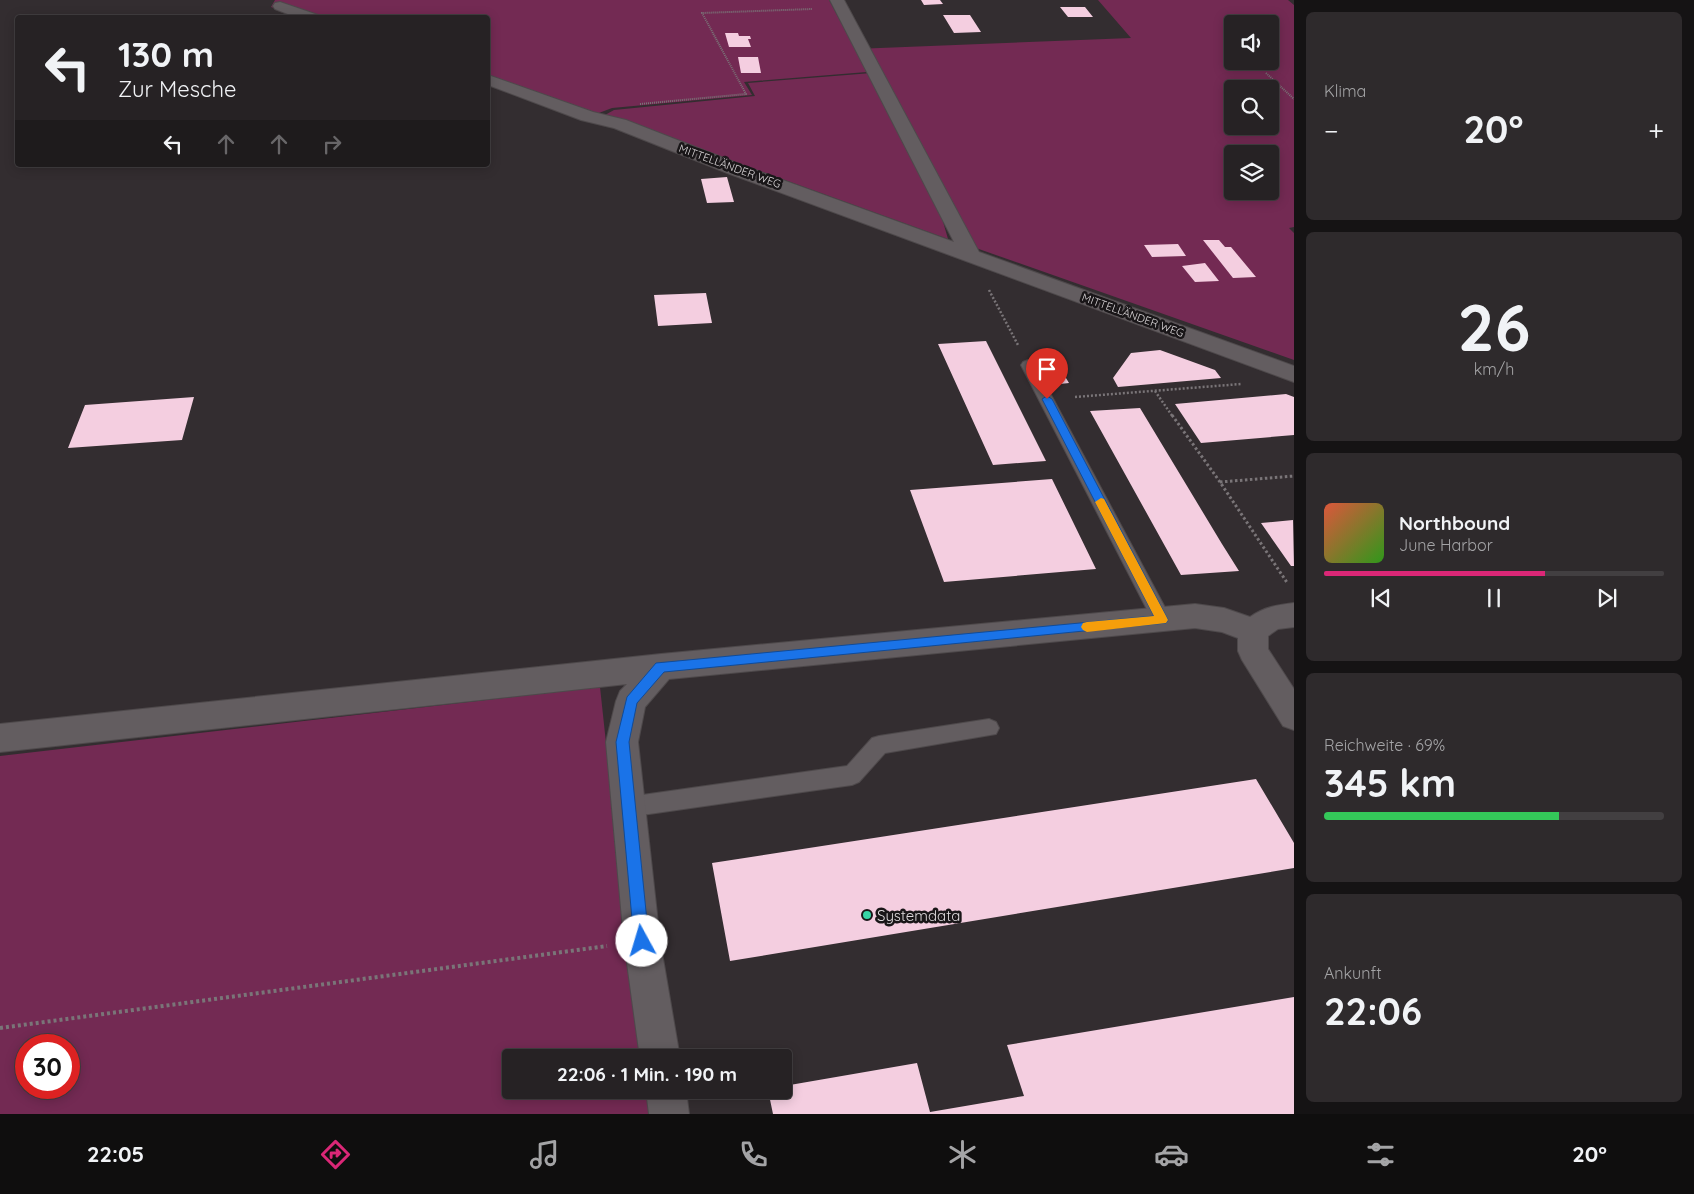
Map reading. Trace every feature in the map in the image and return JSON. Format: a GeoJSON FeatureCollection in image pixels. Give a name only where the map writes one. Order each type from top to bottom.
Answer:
{"type":"FeatureCollection","features":[{"type":"Feature","properties":{"kind":"street"},"geometry":{"type":"LineString","coordinates":[[839,4],[972,256]]}},
{"type":"Feature","properties":{"kind":"street"},"geometry":{"type":"LineString","coordinates":[[280,6],[305,15]]}},
{"type":"Feature","properties":{"kind":"street","name":"MITTELLÄNDER WEG"},"geometry":{"type":"LineString","coordinates":[[490,81],[587,116],[620,124],[737,170],[1294,374]]}},
{"type":"Feature","properties":{"kind":"street"},"geometry":{"type":"LineString","coordinates":[[1253,630],[1271,618],[1294,615]]}},
{"type":"Feature","properties":{"kind":"street"},"geometry":{"type":"LineString","coordinates":[[0,738],[660,667],[1195,616],[1224,620],[1253,630]]}},
{"type":"Feature","properties":{"kind":"street"},"geometry":{"type":"LineString","coordinates":[[1253,630],[1253,651],[1294,716]]}},
{"type":"Feature","properties":{"kind":"street"},"geometry":{"type":"LineString","coordinates":[[659,1049],[642,941],[622,742],[631,701],[660,667]]}},
{"type":"Feature","properties":{"kind":"street"},"geometry":{"type":"LineString","coordinates":[[667,1099],[669,1114]]}},
{"type":"Feature","properties":{"kind":"lane"},"geometry":{"type":"LineString","coordinates":[[1028,365],[1162,620]]}},
{"type":"Feature","properties":{"kind":"lane"},"geometry":{"type":"LineString","coordinates":[[628,807],[852,775],[879,745],[989,728]]}},
{"type":"Feature","properties":{"kind":"path"},"geometry":{"type":"LineString","coordinates":[[587,116],[610,106],[746,94],[702,13],[839,4]]}},
{"type":"Feature","properties":{"kind":"path"},"geometry":{"type":"LineString","coordinates":[[1266,73],[1294,99]]}},
{"type":"Feature","properties":{"kind":"path"},"geometry":{"type":"LineString","coordinates":[[972,256],[1028,365]]}},
{"type":"Feature","properties":{"kind":"path"},"geometry":{"type":"LineString","coordinates":[[1047,399],[1247,384],[1257,360]]}},
{"type":"Feature","properties":{"kind":"path"},"geometry":{"type":"LineString","coordinates":[[1155,391],[1220,482],[1289,585]]}},
{"type":"Feature","properties":{"kind":"path"},"geometry":{"type":"LineString","coordinates":[[1220,482],[1294,476]]}},
{"type":"Feature","properties":{"kind":"path"},"geometry":{"type":"LineString","coordinates":[[0,1028],[642,941]]}},
{"type":"Feature","properties":{"kind":"shaded area"},"geometry":{"type":"Polygon","coordinates":[[[275,0],[829,0],[855,49],[1131,38],[1098,0],[1288,0],[1294,5],[1294,227],[1289,228],[1294,233],[1294,360],[976,248],[879,71],[744,82],[752,95],[612,108],[583,119],[490,85],[490,15],[292,15],[271,7],[275,0]]]}},
{"type":"Feature","properties":{"kind":"shaded area"},"geometry":{"type":"Polygon","coordinates":[[[872,73],[933,187],[948,239],[605,115],[614,110],[755,96],[748,83],[872,73]]]}},
{"type":"Feature","properties":{"kind":"shaded area"},"geometry":{"type":"Polygon","coordinates":[[[600,687],[629,957],[643,1049],[502,1049],[502,1099],[650,1099],[652,1114],[0,1114],[0,756],[600,687]]]}},
{"type":"Feature","properties":{"kind":"building"},"geometry":{"type":"Polygon","coordinates":[[[921,0],[940,0],[943,4],[924,5],[921,0]]]}},
{"type":"Feature","properties":{"kind":"building"},"geometry":{"type":"Polygon","coordinates":[[[1060,7],[1085,7],[1093,17],[1068,17],[1060,7]]]}},
{"type":"Feature","properties":{"kind":"building"},"geometry":{"type":"Polygon","coordinates":[[[943,15],[970,15],[981,32],[954,33],[943,15]]]}},
{"type":"Feature","properties":{"kind":"building"},"geometry":{"type":"Polygon","coordinates":[[[725,33],[738,33],[739,36],[750,36],[751,39],[748,39],[751,47],[729,47],[725,33]]]}},
{"type":"Feature","properties":{"kind":"building"},"geometry":{"type":"Polygon","coordinates":[[[738,57],[758,57],[761,73],[741,73],[738,57]]]}},
{"type":"Feature","properties":{"kind":"building"},"geometry":{"type":"Polygon","coordinates":[[[727,177],[734,202],[707,203],[701,179],[727,177]]]}},
{"type":"Feature","properties":{"kind":"building"},"geometry":{"type":"Polygon","coordinates":[[[1203,240],[1219,240],[1225,247],[1231,247],[1256,277],[1233,278],[1203,240]]]}},
{"type":"Feature","properties":{"kind":"building"},"geometry":{"type":"Polygon","coordinates":[[[1178,244],[1186,256],[1152,257],[1144,245],[1178,244]]]}},
{"type":"Feature","properties":{"kind":"building"},"geometry":{"type":"Polygon","coordinates":[[[1205,263],[1219,281],[1195,282],[1182,266],[1205,263]]]}},
{"type":"Feature","properties":{"kind":"building"},"geometry":{"type":"Polygon","coordinates":[[[706,293],[712,323],[658,326],[654,295],[706,293]]]}},
{"type":"Feature","properties":{"kind":"building"},"geometry":{"type":"Polygon","coordinates":[[[986,341],[1046,461],[993,465],[938,344],[986,341]]]}},
{"type":"Feature","properties":{"kind":"building"},"geometry":{"type":"Polygon","coordinates":[[[1160,350],[1215,370],[1221,378],[1118,387],[1113,378],[1131,353],[1160,350]]]}},
{"type":"Feature","properties":{"kind":"building"},"geometry":{"type":"Polygon","coordinates":[[[1060,368],[1069,383],[1051,385],[1042,369],[1060,368]]]}},
{"type":"Feature","properties":{"kind":"building"},"geometry":{"type":"Polygon","coordinates":[[[1286,394],[1294,397],[1294,435],[1201,443],[1175,404],[1286,394]]]}},
{"type":"Feature","properties":{"kind":"building"},"geometry":{"type":"Polygon","coordinates":[[[194,397],[182,440],[68,448],[85,405],[194,397]]]}},
{"type":"Feature","properties":{"kind":"building"},"geometry":{"type":"Polygon","coordinates":[[[1140,408],[1239,571],[1181,575],[1090,411],[1140,408]]]}},
{"type":"Feature","properties":{"kind":"building"},"geometry":{"type":"Polygon","coordinates":[[[1052,479],[1096,569],[944,582],[910,490],[1052,479]]]}},
{"type":"Feature","properties":{"kind":"building"},"geometry":{"type":"Polygon","coordinates":[[[1293,520],[1294,566],[1291,566],[1261,523],[1293,520]]]}},
{"type":"Feature","properties":{"kind":"building","name":"Systemdata"},"geometry":{"type":"Polygon","coordinates":[[[1256,779],[1294,843],[1294,868],[730,961],[712,863],[1256,779]]]}},
{"type":"Feature","properties":{"kind":"building"},"geometry":{"type":"Polygon","coordinates":[[[1294,997],[1294,1114],[773,1114],[770,1099],[792,1099],[792,1085],[917,1063],[930,1112],[1024,1096],[1007,1045],[1294,997]]]}},
{"type":"Feature","properties":{"kind":"slow traffic"},"geometry":{"type":"LineString","coordinates":[[1087,627],[1162,620],[1101,502]]}},
{"type":"Feature","properties":{"kind":"place","name":"Systemdata"},"geometry":{"type":"Point","coordinates":[867,915]}},
{"type":"Feature","properties":{"kind":"route"},"geometry":{"type":"LineString","coordinates":[[642,941],[622,742],[631,701],[660,667],[1162,620],[1047,399]]}}]}
